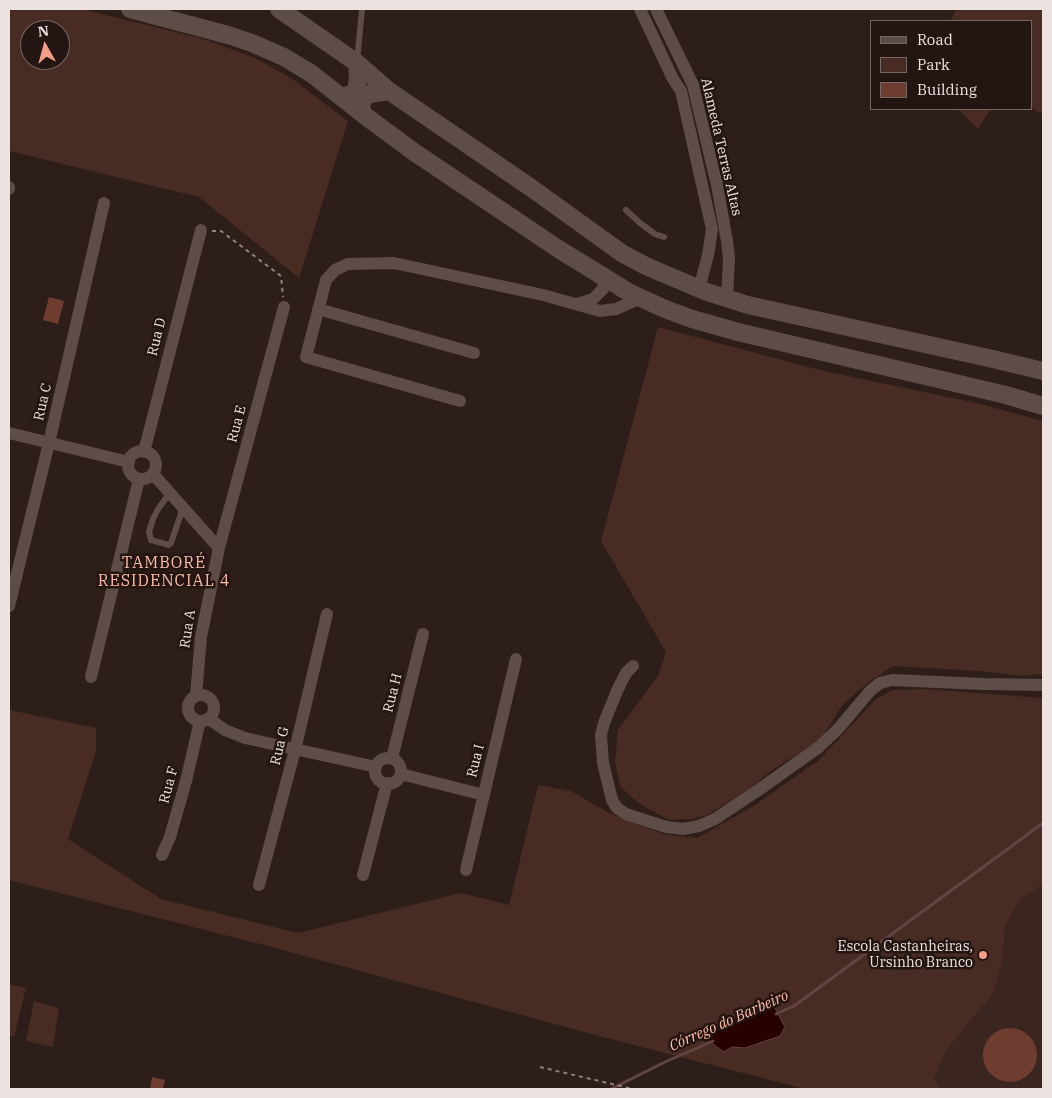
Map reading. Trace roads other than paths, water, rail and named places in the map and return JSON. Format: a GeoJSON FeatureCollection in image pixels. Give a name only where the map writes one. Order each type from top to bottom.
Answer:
{"type":"FeatureCollection","features":[{"type":"Feature","properties":{"kind":"main road"},"geometry":{"type":"LineString","coordinates":[[130,9],[202,27],[252,43],[291,62],[312,74],[364,115],[463,185],[604,277],[641,298],[692,319],[738,332],[902,370],[1043,406]]}},
{"type":"Feature","properties":{"kind":"main road"},"geometry":{"type":"LineString","coordinates":[[279,9],[357,62],[389,91],[530,187],[623,254],[648,267],[727,299],[1043,372]]}},
{"type":"Feature","properties":{"kind":"main road"},"geometry":{"type":"LineString","coordinates":[[340,96],[352,95],[356,89],[358,80],[357,62]]}},
{"type":"Feature","properties":{"kind":"main road"},"geometry":{"type":"LineString","coordinates":[[364,115],[361,106],[363,99],[368,94],[389,91]]}},
{"type":"Feature","properties":{"kind":"street","name":"Alameda Terras Altas"},"geometry":{"type":"LineString","coordinates":[[640,9],[673,79],[681,91],[712,229],[708,255],[699,289]]}},
{"type":"Feature","properties":{"kind":"street","name":"Alameda Terras Altas"},"geometry":{"type":"LineString","coordinates":[[656,9],[693,85],[717,185],[727,241],[729,258],[727,299]]}},
{"type":"Feature","properties":{"kind":"street","name":"Rua C"},"geometry":{"type":"LineString","coordinates":[[9,606],[49,443],[104,203]]}},
{"type":"Feature","properties":{"kind":"street"},"geometry":{"type":"LineString","coordinates":[[712,229],[727,241]]}},
{"type":"Feature","properties":{"kind":"street","name":"Rua D"},"geometry":{"type":"LineString","coordinates":[[144,452],[201,230]]}},
{"type":"Feature","properties":{"kind":"street"},"geometry":{"type":"LineString","coordinates":[[460,401],[306,357],[326,280],[335,270],[348,264],[394,263],[543,295],[600,311],[616,309],[641,298]]}},
{"type":"Feature","properties":{"kind":"street"},"geometry":{"type":"LineString","coordinates":[[577,304],[593,299],[603,289],[604,277]]}},
{"type":"Feature","properties":{"kind":"street","name":"Rua E"},"geometry":{"type":"LineString","coordinates":[[220,548],[284,307]]}},
{"type":"Feature","properties":{"kind":"street"},"geometry":{"type":"LineString","coordinates":[[318,309],[474,353]]}},
{"type":"Feature","properties":{"kind":"street"},"geometry":{"type":"LineString","coordinates":[[9,432],[129,462]]}},
{"type":"Feature","properties":{"kind":"street"},"geometry":{"type":"LineString","coordinates":[[144,452],[152,455],[156,466],[153,474],[146,478],[139,478],[130,472],[129,462],[133,455],[144,452]]}},
{"type":"Feature","properties":{"kind":"street"},"geometry":{"type":"LineString","coordinates":[[153,474],[169,494],[220,548]]}},
{"type":"Feature","properties":{"kind":"street"},"geometry":{"type":"LineString","coordinates":[[90,677],[139,478]]}},
{"type":"Feature","properties":{"kind":"street","name":"Rua A"},"geometry":{"type":"LineString","coordinates":[[196,695],[201,637],[220,548]]}},
{"type":"Feature","properties":{"kind":"street","name":"Rua G"},"geometry":{"type":"LineString","coordinates":[[259,885],[295,750],[327,614]]}},
{"type":"Feature","properties":{"kind":"street","name":"Rua H"},"geometry":{"type":"LineString","coordinates":[[392,758],[423,634]]}},
{"type":"Feature","properties":{"kind":"street","name":"Rua I"},"geometry":{"type":"LineString","coordinates":[[466,870],[516,659]]}},
{"type":"Feature","properties":{"kind":"street"},"geometry":{"type":"LineString","coordinates":[[633,666],[626,673],[617,691],[604,723],[601,736],[603,763],[612,800],[617,808],[626,814],[666,827],[683,828],[699,826],[714,819],[819,747],[838,729],[870,691],[880,683],[892,680],[1043,685]]}},
{"type":"Feature","properties":{"kind":"street"},"geometry":{"type":"LineString","coordinates":[[205,720],[212,716],[215,708],[212,699],[205,694],[196,695],[189,701],[188,710],[192,718],[205,720],[245,738],[376,767]]}},
{"type":"Feature","properties":{"kind":"street","name":"Rua F"},"geometry":{"type":"LineString","coordinates":[[162,855],[170,837],[205,720]]}},
{"type":"Feature","properties":{"kind":"street"},"geometry":{"type":"LineString","coordinates":[[384,758],[392,758],[400,766],[401,774],[394,782],[387,783],[378,778],[376,767],[384,758]]}},
{"type":"Feature","properties":{"kind":"street"},"geometry":{"type":"LineString","coordinates":[[401,774],[484,795]]}},
{"type":"Feature","properties":{"kind":"street"},"geometry":{"type":"LineString","coordinates":[[363,876],[387,783]]}},
{"type":"Feature","properties":{"kind":"lane"},"geometry":{"type":"LineString","coordinates":[[357,62],[362,9]]}},
{"type":"Feature","properties":{"kind":"lane"},"geometry":{"type":"LineString","coordinates":[[626,210],[648,229],[664,237]]}},
{"type":"Feature","properties":{"kind":"lane"},"geometry":{"type":"LineString","coordinates":[[169,494],[153,519],[149,532],[150,540],[169,545],[183,508]]}},
{"type":"Feature","properties":{"kind":"waterway","name":"Córrego do Barbeiro"},"geometry":{"type":"LineString","coordinates":[[776,1014],[794,1006],[1043,823]]}},
{"type":"Feature","properties":{"kind":"waterway","name":"Córrego do Barbeiro"},"geometry":{"type":"LineString","coordinates":[[611,1089],[713,1041]]}},
{"type":"Feature","properties":{"kind":"place","name":"Escola Castanheiras, Ursinho Branco"},"geometry":{"type":"Point","coordinates":[983,955]}},
{"type":"Feature","properties":{"kind":"district","name":"TAMBORÉ RESIDENCIAL 4"},"geometry":{"type":"Point","coordinates":[164,572]}}]}
